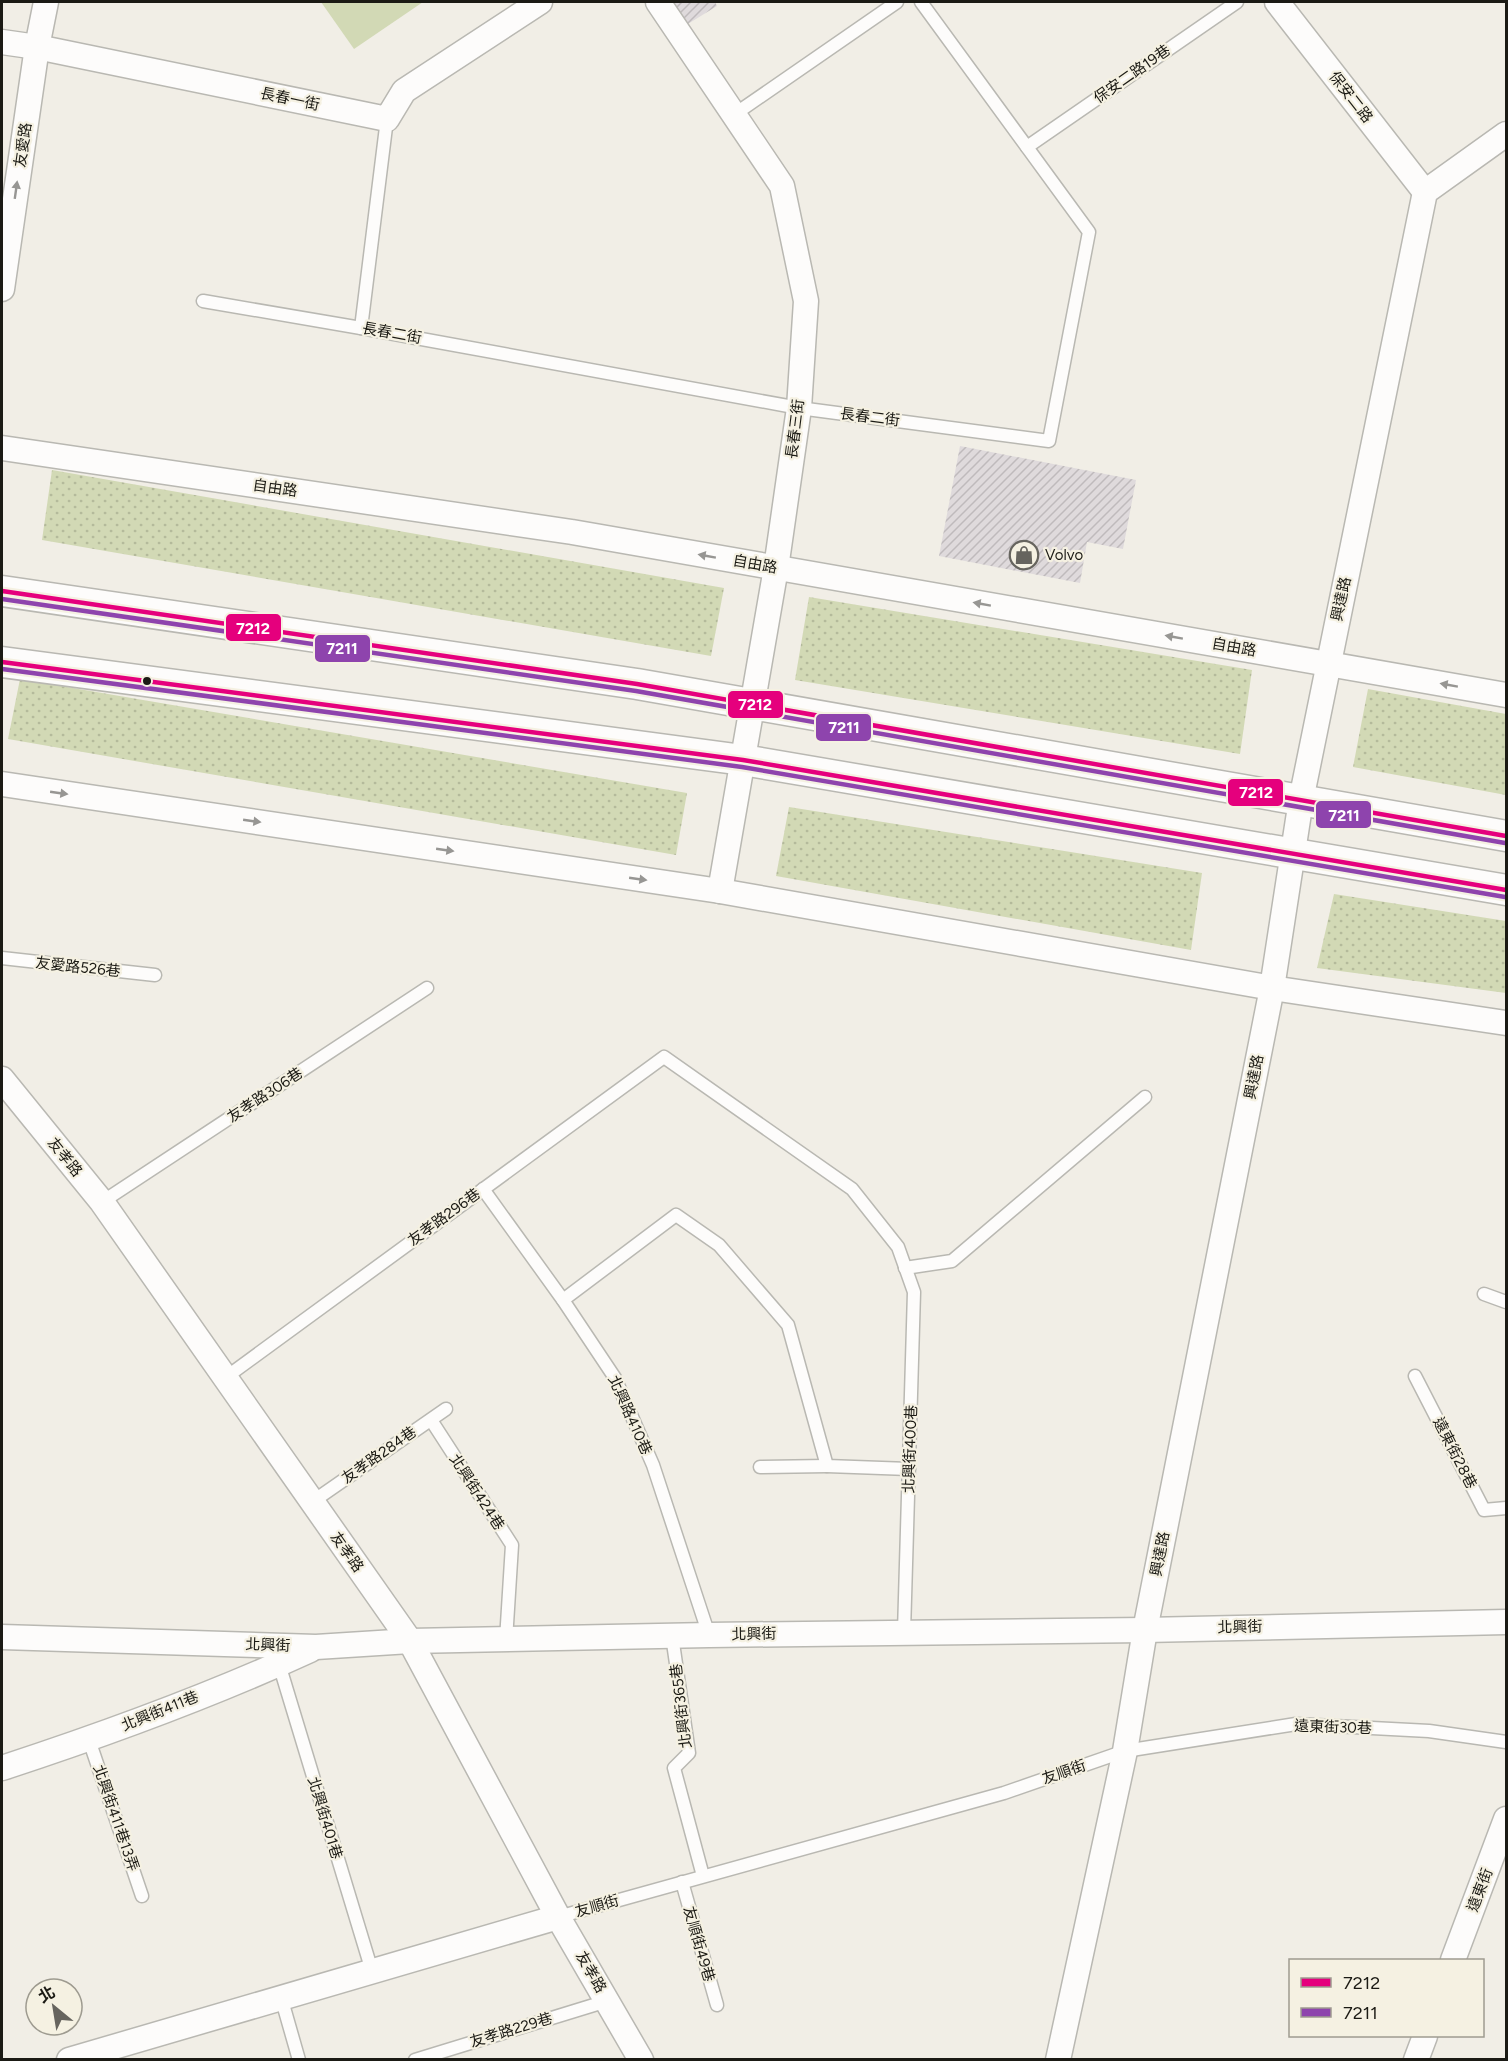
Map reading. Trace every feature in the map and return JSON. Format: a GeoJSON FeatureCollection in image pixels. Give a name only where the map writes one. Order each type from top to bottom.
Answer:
{"type":"FeatureCollection","features":[{"type":"Feature","properties":{"kind":"street","name":"友愛路"},"geometry":{"type":"LineString","coordinates":[[2,289],[37,47],[46,2]]}},
{"type":"Feature","properties":{"kind":"street"},"geometry":{"type":"LineString","coordinates":[[387,119],[404,91],[540,2]]}},
{"type":"Feature","properties":{"kind":"street","name":"長春三街"},"geometry":{"type":"LineString","coordinates":[[658,2],[782,186],[806,301],[799,408],[776,568],[720,891]]}},
{"type":"Feature","properties":{"kind":"street","name":"保安二路"},"geometry":{"type":"LineString","coordinates":[[1277,2],[1425,192]]}},
{"type":"Feature","properties":{"kind":"street","name":"長春一街"},"geometry":{"type":"LineString","coordinates":[[2,42],[37,47],[387,119]]}},
{"type":"Feature","properties":{"kind":"street"},"geometry":{"type":"LineString","coordinates":[[1425,192],[1506,134]]}},
{"type":"Feature","properties":{"kind":"street","name":"興達路"},"geometry":{"type":"LineString","coordinates":[[1058,2060],[1125,1751],[1145,1630],[1272,988],[1300,800],[1425,192]]}},
{"type":"Feature","properties":{"kind":"street","name":"自由路"},"geometry":{"type":"LineString","coordinates":[[2,448],[572,532],[1506,695]]}},
{"type":"Feature","properties":{"kind":"street"},"geometry":{"type":"LineString","coordinates":[[2,591],[637,684],[1506,836]]}},
{"type":"Feature","properties":{"kind":"street"},"geometry":{"type":"LineString","coordinates":[[2,662],[743,760],[1506,890]]}},
{"type":"Feature","properties":{"kind":"street"},"geometry":{"type":"LineString","coordinates":[[2,784],[720,891],[1272,988],[1506,1023]]}},
{"type":"Feature","properties":{"kind":"street","name":"友孝路"},"geometry":{"type":"LineString","coordinates":[[2,1079],[102,1202],[410,1641],[558,1917],[641,2060]]}},
{"type":"Feature","properties":{"kind":"street","name":"北興街"},"geometry":{"type":"LineString","coordinates":[[2,1637],[316,1647],[410,1641],[1506,1622]]}},
{"type":"Feature","properties":{"kind":"street","name":"北興街411巷"},"geometry":{"type":"LineString","coordinates":[[2,1768],[90,1740],[316,1647]]}},
{"type":"Feature","properties":{"kind":"street","name":"遠東街"},"geometry":{"type":"LineString","coordinates":[[1453,1959],[1506,1819]]}},
{"type":"Feature","properties":{"kind":"street","name":"友順街"},"geometry":{"type":"LineString","coordinates":[[69,2060],[558,1917]]}},
{"type":"Feature","properties":{"kind":"street"},"geometry":{"type":"LineString","coordinates":[[1416,2060],[1425,2037]]}},
{"type":"Feature","properties":{"kind":"lane"},"geometry":{"type":"LineString","coordinates":[[735,114],[897,2]]}},
{"type":"Feature","properties":{"kind":"lane","name":"長春二街"},"geometry":{"type":"LineString","coordinates":[[203,301],[799,408],[1049,441],[1089,232],[921,2]]}},
{"type":"Feature","properties":{"kind":"lane","name":"保安二路19巷"},"geometry":{"type":"LineString","coordinates":[[1027,147],[1237,2]]}},
{"type":"Feature","properties":{"kind":"lane"},"geometry":{"type":"LineString","coordinates":[[362,328],[387,119]]}},
{"type":"Feature","properties":{"kind":"lane","name":"友愛路526巷"},"geometry":{"type":"LineString","coordinates":[[2,958],[155,975]]}},
{"type":"Feature","properties":{"kind":"lane","name":"友孝路306巷"},"geometry":{"type":"LineString","coordinates":[[102,1202],[427,988]]}},
{"type":"Feature","properties":{"kind":"lane","name":"友孝路296巷"},"geometry":{"type":"LineString","coordinates":[[225,1378],[664,1057]]}},
{"type":"Feature","properties":{"kind":"lane","name":"北興街400巷"},"geometry":{"type":"LineString","coordinates":[[664,1057],[852,1189],[898,1247],[914,1292],[904,1632]]}},
{"type":"Feature","properties":{"kind":"lane"},"geometry":{"type":"LineString","coordinates":[[905,1268],[952,1261],[1145,1097]]}},
{"type":"Feature","properties":{"kind":"lane","name":"北興路410巷"},"geometry":{"type":"LineString","coordinates":[[483,1189],[563,1300],[615,1378],[653,1465],[709,1635]]}},
{"type":"Feature","properties":{"kind":"lane"},"geometry":{"type":"LineString","coordinates":[[563,1300],[675,1215],[719,1245],[788,1325],[827,1466]]}},
{"type":"Feature","properties":{"kind":"lane"},"geometry":{"type":"LineString","coordinates":[[1484,1294],[1506,1302]]}},
{"type":"Feature","properties":{"kind":"lane","name":"遠東街28巷"},"geometry":{"type":"LineString","coordinates":[[1416,1376],[1484,1510],[1506,1508]]}},
{"type":"Feature","properties":{"kind":"lane","name":"友孝路284巷"},"geometry":{"type":"LineString","coordinates":[[312,1502],[446,1409]]}},
{"type":"Feature","properties":{"kind":"lane","name":"北興街424巷"},"geometry":{"type":"LineString","coordinates":[[430,1420],[512,1545],[506,1640]]}},
{"type":"Feature","properties":{"kind":"lane"},"geometry":{"type":"LineString","coordinates":[[760,1467],[827,1466],[909,1469]]}},
{"type":"Feature","properties":{"kind":"lane","name":"北興街365巷"},"geometry":{"type":"LineString","coordinates":[[672,1636],[689,1754],[674,1768],[703,1876]]}},
{"type":"Feature","properties":{"kind":"lane","name":"北興街401巷"},"geometry":{"type":"LineString","coordinates":[[279,1664],[372,1971]]}},
{"type":"Feature","properties":{"kind":"lane","name":"遠東街30巷"},"geometry":{"type":"LineString","coordinates":[[1125,1751],[1296,1725],[1429,1731],[1506,1742]]}},
{"type":"Feature","properties":{"kind":"lane","name":"北興街411巷13弄"},"geometry":{"type":"LineString","coordinates":[[90,1740],[142,1896]]}},
{"type":"Feature","properties":{"kind":"lane","name":"友順街"},"geometry":{"type":"LineString","coordinates":[[558,1917],[1004,1793],[1125,1751]]}},
{"type":"Feature","properties":{"kind":"lane","name":"友順街49巷"},"geometry":{"type":"LineString","coordinates":[[682,1882],[717,2005]]}},
{"type":"Feature","properties":{"kind":"lane"},"geometry":{"type":"LineString","coordinates":[[281,1998],[299,2060]]}},
{"type":"Feature","properties":{"kind":"lane","name":"友孝路229巷"},"geometry":{"type":"LineString","coordinates":[[415,2060],[607,2001]]}},
{"type":"Feature","properties":{"kind":"green space"},"geometry":{"type":"Polygon","coordinates":[[[321,2],[423,2],[354,49],[321,2]]]}},
{"type":"Feature","properties":{"kind":"green space"},"geometry":{"type":"Polygon","coordinates":[[[52,470],[724,588],[711,656],[42,540],[52,470]]]}},
{"type":"Feature","properties":{"kind":"green space"},"geometry":{"type":"Polygon","coordinates":[[[809,597],[1252,670],[1240,754],[795,680],[809,597]]]}},
{"type":"Feature","properties":{"kind":"green space"},"geometry":{"type":"Polygon","coordinates":[[[20,679],[687,793],[676,855],[8,739],[20,679]]]}},
{"type":"Feature","properties":{"kind":"green space"},"geometry":{"type":"Polygon","coordinates":[[[1368,689],[1506,714],[1506,795],[1353,767],[1368,689]]]}},
{"type":"Feature","properties":{"kind":"green space"},"geometry":{"type":"Polygon","coordinates":[[[789,807],[1202,873],[1191,950],[776,876],[789,807]]]}},
{"type":"Feature","properties":{"kind":"green space"},"geometry":{"type":"Polygon","coordinates":[[[1334,894],[1506,921],[1506,993],[1317,968],[1334,894]]]}},
{"type":"Feature","properties":{"kind":"building"},"geometry":{"type":"Polygon","coordinates":[[[666,2],[715,2],[717,6],[683,27],[666,2]]]}},
{"type":"Feature","properties":{"kind":"building"},"geometry":{"type":"Polygon","coordinates":[[[960,446],[1136,480],[1123,549],[1087,542],[1080,583],[939,556],[960,446]]]}},
{"type":"Feature","properties":{"kind":"transit line","name":"7212"},"geometry":{"type":"LineString","coordinates":[[2,591],[637,684],[1506,836]]}},
{"type":"Feature","properties":{"kind":"transit line","name":"7211"},"geometry":{"type":"LineString","coordinates":[[2,599],[636,691],[1505,843]]}},
{"type":"Feature","properties":{"kind":"transit line","name":"7212"},"geometry":{"type":"LineString","coordinates":[[2,662],[743,760],[1506,890]]}},
{"type":"Feature","properties":{"kind":"transit line","name":"7211"},"geometry":{"type":"LineString","coordinates":[[2,669],[742,767],[1505,897]]}},
{"type":"Feature","properties":{"kind":"place","name":"Volvo"},"geometry":{"type":"Point","coordinates":[1024,555]}}]}
